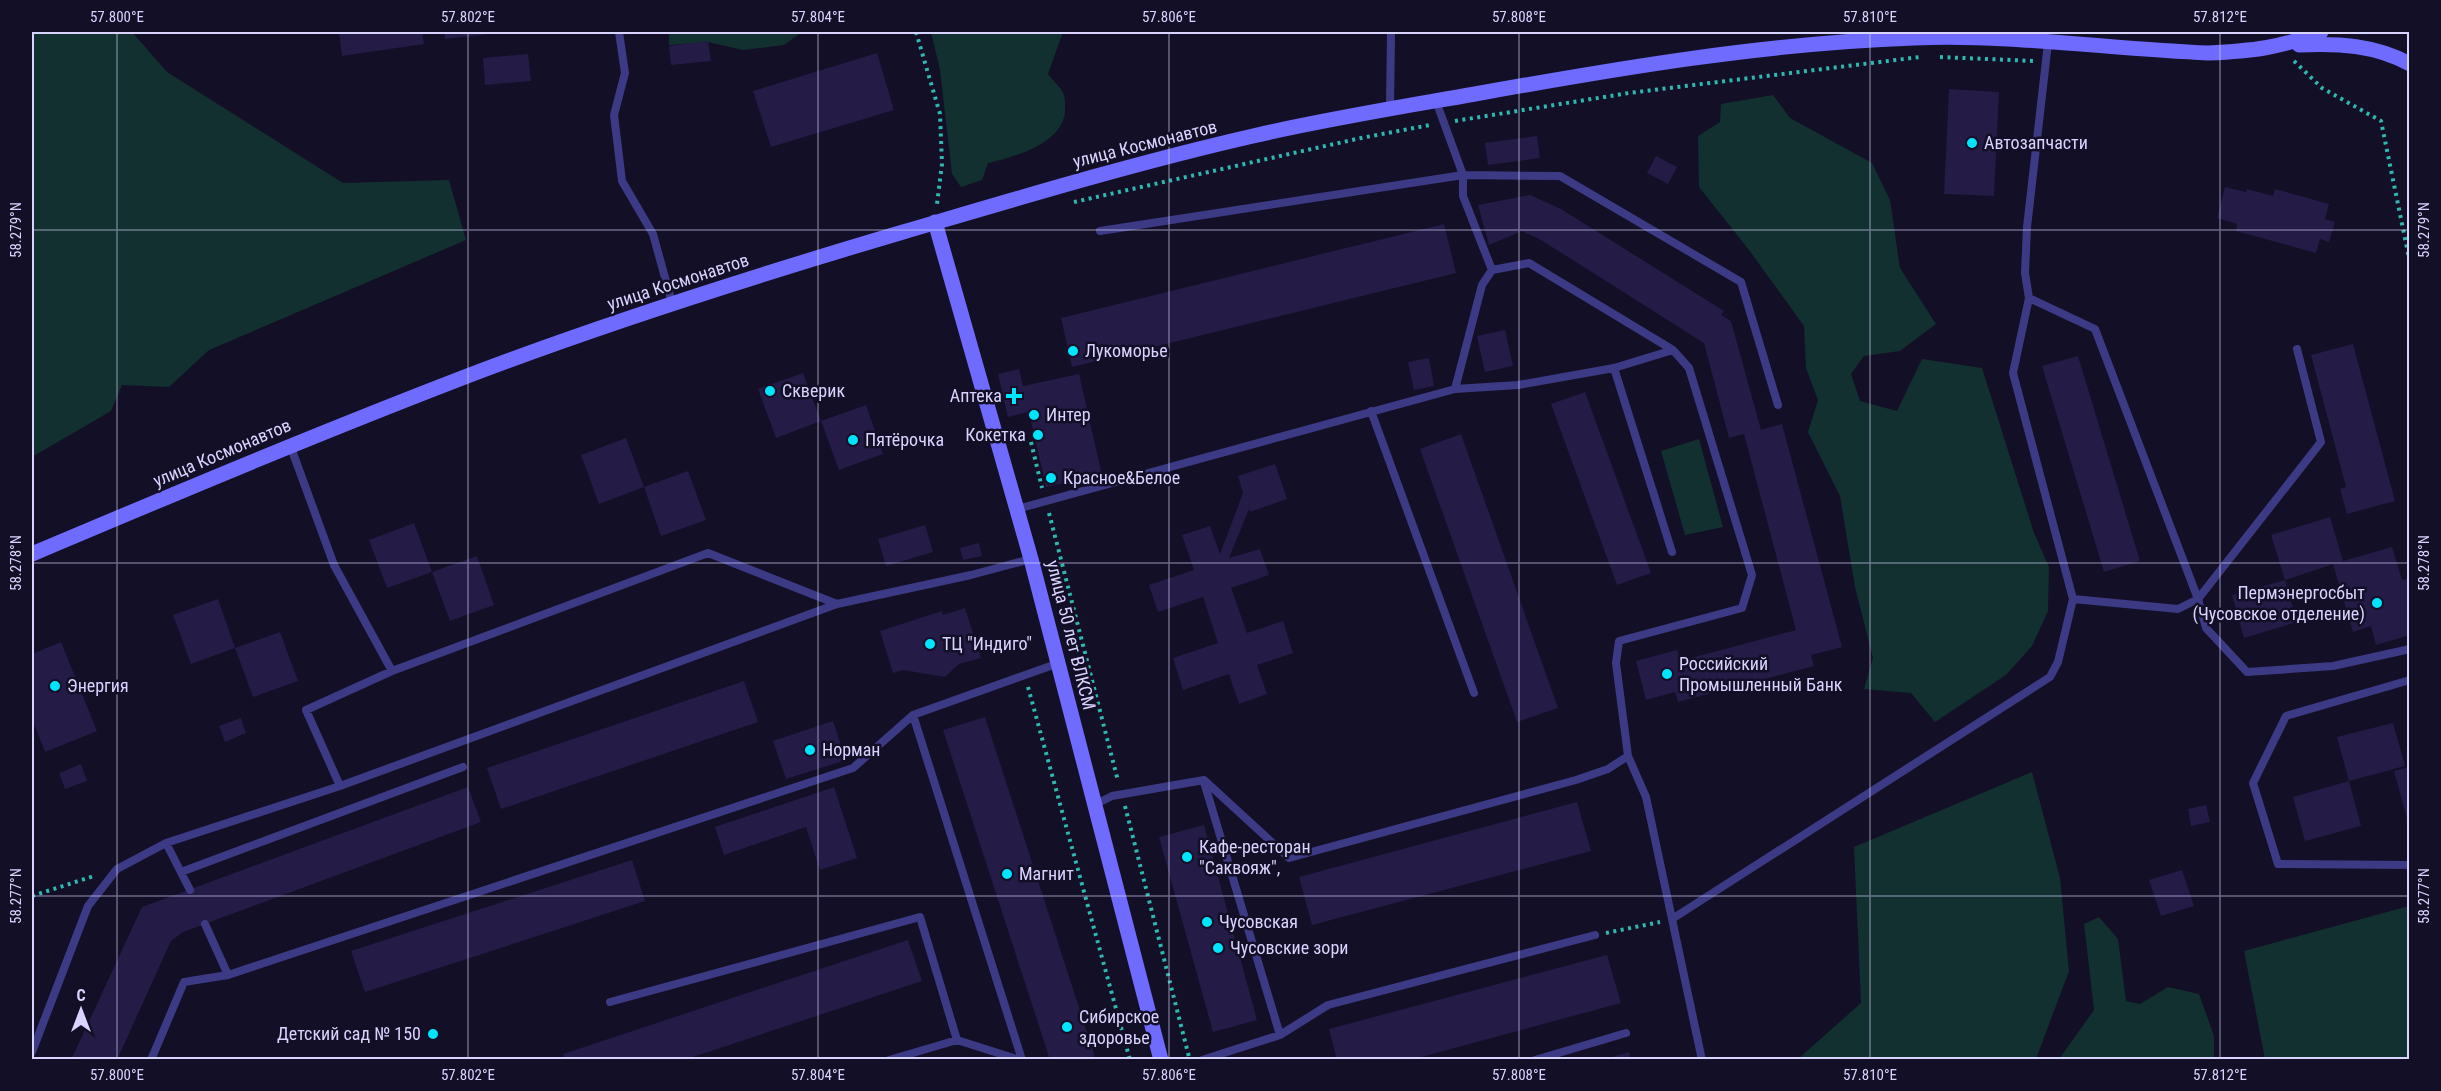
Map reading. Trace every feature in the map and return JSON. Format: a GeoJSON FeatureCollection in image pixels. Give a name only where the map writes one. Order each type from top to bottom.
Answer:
{"type":"FeatureCollection","features":[{"type":"Feature","properties":{"kind":"street","name":"улица Космонавтов"},"geometry":{"type":"LineString","coordinates":[[32,554],[290,445],[487,369],[672,303],[817,256],[1112,171],[1254,136],[1390,108],[1665,63],[1829,42],[1921,37],[2048,42],[2208,54],[2287,45],[2321,32]]}},
{"type":"Feature","properties":{"kind":"street"},"geometry":{"type":"LineString","coordinates":[[2287,45],[2355,45],[2380,51],[2409,64]]}},
{"type":"Feature","properties":{"kind":"street","name":"улица 50 лет ВЛКСМ"},"geometry":{"type":"LineString","coordinates":[[935,222],[1059,663],[1161,1059]]}},
{"type":"Feature","properties":{"kind":"lane"},"geometry":{"type":"LineString","coordinates":[[619,32],[625,74],[614,115],[622,181],[653,234],[672,303]]}},
{"type":"Feature","properties":{"kind":"lane"},"geometry":{"type":"LineString","coordinates":[[1390,108],[1391,32]]}},
{"type":"Feature","properties":{"kind":"lane"},"geometry":{"type":"LineString","coordinates":[[1672,920],[2050,677],[2058,662],[2073,599],[2013,373],[2029,298],[2025,273],[2027,227],[2048,42]]}},
{"type":"Feature","properties":{"kind":"lane"},"geometry":{"type":"LineString","coordinates":[[1436,101],[1463,175],[1463,196],[1492,270]]}},
{"type":"Feature","properties":{"kind":"lane"},"geometry":{"type":"LineString","coordinates":[[1100,231],[1463,175],[1560,176],[1741,282],[1778,405]]}},
{"type":"Feature","properties":{"kind":"lane"},"geometry":{"type":"LineString","coordinates":[[1455,390],[1482,285],[1492,270],[1529,263],[1673,350],[1689,368],[1752,575],[1742,608],[1619,641],[1616,663],[1628,756],[1646,797],[1702,1059]]}},
{"type":"Feature","properties":{"kind":"lane"},"geometry":{"type":"LineString","coordinates":[[2029,298],[2095,329],[2198,599],[2206,628],[2247,672],[2333,666],[2409,649]]}},
{"type":"Feature","properties":{"kind":"lane"},"geometry":{"type":"LineString","coordinates":[[2073,599],[2178,609],[2198,599],[2321,442],[2297,349]]}},
{"type":"Feature","properties":{"kind":"lane"},"geometry":{"type":"LineString","coordinates":[[1017,509],[1455,390],[1518,385],[1614,368],[1673,350]]}},
{"type":"Feature","properties":{"kind":"lane"},"geometry":{"type":"LineString","coordinates":[[1614,368],[1672,552]]}},
{"type":"Feature","properties":{"kind":"lane"},"geometry":{"type":"LineString","coordinates":[[1371,411],[1474,693]]}},
{"type":"Feature","properties":{"kind":"lane"},"geometry":{"type":"LineString","coordinates":[[290,445],[334,565],[392,671]]}},
{"type":"Feature","properties":{"kind":"lane"},"geometry":{"type":"LineString","coordinates":[[340,786],[306,710],[392,671],[708,553],[837,604]]}},
{"type":"Feature","properties":{"kind":"lane"},"geometry":{"type":"LineString","coordinates":[[32,1052],[88,906],[117,868],[166,843],[340,786],[837,604],[1031,560]]}},
{"type":"Feature","properties":{"kind":"lane"},"geometry":{"type":"LineString","coordinates":[[151,1059],[184,982],[228,975],[853,768],[913,715],[1059,663]]}},
{"type":"Feature","properties":{"kind":"lane"},"geometry":{"type":"LineString","coordinates":[[2409,680],[2286,716],[2253,783],[2278,864],[2409,865]]}},
{"type":"Feature","properties":{"kind":"lane"},"geometry":{"type":"LineString","coordinates":[[913,715],[1021,1059]]}},
{"type":"Feature","properties":{"kind":"lane"},"geometry":{"type":"LineString","coordinates":[[1203,780],[1289,858],[1576,780],[1608,769],[1628,756]]}},
{"type":"Feature","properties":{"kind":"lane"},"geometry":{"type":"LineString","coordinates":[[181,872],[463,767]]}},
{"type":"Feature","properties":{"kind":"lane"},"geometry":{"type":"LineString","coordinates":[[1094,806],[1112,796],[1203,780]]}},
{"type":"Feature","properties":{"kind":"lane"},"geometry":{"type":"LineString","coordinates":[[1203,780],[1280,1035]]}},
{"type":"Feature","properties":{"kind":"lane"},"geometry":{"type":"LineString","coordinates":[[166,843],[189,890]]}},
{"type":"Feature","properties":{"kind":"lane"},"geometry":{"type":"LineString","coordinates":[[610,1002],[920,917],[957,1040]]}},
{"type":"Feature","properties":{"kind":"lane"},"geometry":{"type":"LineString","coordinates":[[205,924],[228,975]]}},
{"type":"Feature","properties":{"kind":"lane"},"geometry":{"type":"LineString","coordinates":[[1202,1059],[1280,1035],[1328,1005],[1595,935]]}},
{"type":"Feature","properties":{"kind":"lane"},"geometry":{"type":"LineString","coordinates":[[1534,1059],[1626,1033]]}},
{"type":"Feature","properties":{"kind":"lane"},"geometry":{"type":"LineString","coordinates":[[889,1059],[957,1040],[1021,1059]]}},
{"type":"Feature","properties":{"kind":"path"},"geometry":{"type":"LineString","coordinates":[[916,32],[940,114],[942,164],[935,222]]}},
{"type":"Feature","properties":{"kind":"path"},"geometry":{"type":"LineString","coordinates":[[2287,45],[2291,58],[2322,88],[2381,121],[2409,263]]}},
{"type":"Feature","properties":{"kind":"path"},"geometry":{"type":"LineString","coordinates":[[1072,203],[1361,138],[1445,123],[1629,93],[1927,56]]}},
{"type":"Feature","properties":{"kind":"path"},"geometry":{"type":"LineString","coordinates":[[1938,57],[2047,61]]}},
{"type":"Feature","properties":{"kind":"path"},"geometry":{"type":"LineString","coordinates":[[1030,442],[1190,1059]]}},
{"type":"Feature","properties":{"kind":"path"},"geometry":{"type":"LineString","coordinates":[[1024,674],[1130,1059]]}},
{"type":"Feature","properties":{"kind":"path"},"geometry":{"type":"LineString","coordinates":[[32,896],[117,868]]}},
{"type":"Feature","properties":{"kind":"path"},"geometry":{"type":"LineString","coordinates":[[1595,935],[1672,920]]}},
{"type":"Feature","properties":{"kind":"green space"},"geometry":{"type":"Polygon","coordinates":[[[32,32],[132,32],[167,72],[343,183],[449,180],[466,240],[209,350],[169,387],[122,385],[111,411],[32,457],[32,32]]]}},
{"type":"Feature","properties":{"kind":"green space"},"geometry":{"type":"Polygon","coordinates":[[[669,32],[802,32],[784,45],[743,50],[708,42],[669,45],[669,32]]]}},
{"type":"Feature","properties":{"kind":"green space"},"geometry":{"type":"Polygon","coordinates":[[[931,32],[1063,32],[1048,74],[1065,97],[1064,119],[1058,129],[1038,146],[1012,157],[988,163],[982,180],[961,187],[952,174],[940,70],[931,32]]]}},
{"type":"Feature","properties":{"kind":"green space"},"geometry":{"type":"Polygon","coordinates":[[[1773,95],[1790,118],[1872,163],[1890,200],[1900,268],[1936,324],[1900,351],[1864,356],[1851,374],[1860,401],[1897,411],[1922,359],[1982,368],[2034,533],[2049,567],[2048,611],[2032,646],[2006,675],[1935,722],[1911,693],[1864,689],[1873,658],[1855,587],[1840,496],[1808,432],[1818,400],[1806,368],[1804,326],[1749,250],[1699,187],[1698,136],[1720,122],[1721,104],[1773,95]]]}},
{"type":"Feature","properties":{"kind":"green space"},"geometry":{"type":"Polygon","coordinates":[[[1699,439],[1723,527],[1685,535],[1661,451],[1699,439]]]}},
{"type":"Feature","properties":{"kind":"green space"},"geometry":{"type":"Polygon","coordinates":[[[2032,772],[2060,878],[2069,971],[2036,1059],[1798,1059],[1861,1003],[1854,847],[2032,772]]]}},
{"type":"Feature","properties":{"kind":"green space"},"geometry":{"type":"Polygon","coordinates":[[[2409,906],[2409,1059],[2265,1059],[2244,951],[2409,906]]]}},
{"type":"Feature","properties":{"kind":"green space"},"geometry":{"type":"Polygon","coordinates":[[[2099,917],[2118,939],[2126,1001],[2140,1004],[2168,987],[2199,994],[2214,1036],[2214,1059],[2059,1059],[2094,1010],[2084,924],[2099,917]]]}},
{"type":"Feature","properties":{"kind":"building"},"geometry":{"type":"Polygon","coordinates":[[[339,32],[422,32],[424,44],[342,56],[339,32]]]}},
{"type":"Feature","properties":{"kind":"building"},"geometry":{"type":"Polygon","coordinates":[[[444,32],[499,32],[499,33],[445,39],[444,32]]]}},
{"type":"Feature","properties":{"kind":"building"},"geometry":{"type":"Polygon","coordinates":[[[708,41],[711,61],[671,65],[669,46],[708,41]]]}},
{"type":"Feature","properties":{"kind":"building"},"geometry":{"type":"Polygon","coordinates":[[[877,53],[894,110],[771,147],[753,91],[877,53]]]}},
{"type":"Feature","properties":{"kind":"building"},"geometry":{"type":"Polygon","coordinates":[[[528,54],[531,81],[485,85],[483,58],[528,54]]]}},
{"type":"Feature","properties":{"kind":"building","name":"Автозапчасти"},"geometry":{"type":"Polygon","coordinates":[[[1949,89],[1999,92],[1994,196],[1944,194],[1949,89]]]}},
{"type":"Feature","properties":{"kind":"building"},"geometry":{"type":"Polygon","coordinates":[[[1537,136],[1540,158],[1488,165],[1485,143],[1537,136]]]}},
{"type":"Feature","properties":{"kind":"building"},"geometry":{"type":"Polygon","coordinates":[[[1656,156],[1677,167],[1668,184],[1647,173],[1656,156]]]}},
{"type":"Feature","properties":{"kind":"building"},"geometry":{"type":"Polygon","coordinates":[[[2225,187],[2246,192],[2247,189],[2273,196],[2275,189],[2329,204],[2325,219],[2335,222],[2329,242],[2320,239],[2316,253],[2236,231],[2237,224],[2217,218],[2225,187]]]}},
{"type":"Feature","properties":{"kind":"building"},"geometry":{"type":"Polygon","coordinates":[[[1530,195],[1561,209],[1724,311],[1721,315],[1731,321],[1761,430],[1782,424],[1842,647],[1811,655],[1814,666],[1678,702],[1675,692],[1646,700],[1636,661],[1677,650],[1680,661],[1796,630],[1744,434],[1729,438],[1704,343],[1541,240],[1522,231],[1489,245],[1478,205],[1530,195]]]}},
{"type":"Feature","properties":{"kind":"building"},"geometry":{"type":"Polygon","coordinates":[[[1444,224],[1456,273],[1072,367],[1061,318],[1444,224]]]}},
{"type":"Feature","properties":{"kind":"building"},"geometry":{"type":"Polygon","coordinates":[[[1505,330],[1513,366],[1485,372],[1477,336],[1505,330]]]}},
{"type":"Feature","properties":{"kind":"building"},"geometry":{"type":"Polygon","coordinates":[[[2353,344],[2395,501],[2347,514],[2340,489],[2346,487],[2311,355],[2353,344]]]}},
{"type":"Feature","properties":{"kind":"building"},"geometry":{"type":"Polygon","coordinates":[[[2078,356],[2140,561],[2104,572],[2042,366],[2078,356]]]}},
{"type":"Feature","properties":{"kind":"building"},"geometry":{"type":"Polygon","coordinates":[[[1429,358],[1434,386],[1414,390],[1408,362],[1429,358]]]}},
{"type":"Feature","properties":{"kind":"building"},"geometry":{"type":"Polygon","coordinates":[[[1019,369],[1023,386],[1079,374],[1102,475],[1046,487],[1029,412],[1008,417],[998,374],[1019,369]]]}},
{"type":"Feature","properties":{"kind":"building"},"geometry":{"type":"Polygon","coordinates":[[[803,373],[821,421],[776,438],[758,389],[803,373]]]}},
{"type":"Feature","properties":{"kind":"building"},"geometry":{"type":"Polygon","coordinates":[[[1585,392],[1651,573],[1617,585],[1551,404],[1585,392]]]}},
{"type":"Feature","properties":{"kind":"building"},"geometry":{"type":"Polygon","coordinates":[[[866,405],[883,454],[839,470],[821,421],[866,405]]]}},
{"type":"Feature","properties":{"kind":"building"},"geometry":{"type":"Polygon","coordinates":[[[1461,434],[1558,708],[1517,722],[1420,449],[1461,434]]]}},
{"type":"Feature","properties":{"kind":"building"},"geometry":{"type":"Polygon","coordinates":[[[626,438],[644,487],[599,504],[581,455],[626,438]]]}},
{"type":"Feature","properties":{"kind":"building"},"geometry":{"type":"Polygon","coordinates":[[[1275,464],[1287,499],[1250,512],[1249,509],[1229,558],[1260,549],[1269,575],[1231,588],[1247,633],[1283,621],[1293,653],[1257,665],[1267,694],[1239,704],[1229,674],[1183,690],[1173,658],[1218,643],[1203,597],[1158,612],[1149,585],[1194,570],[1182,535],[1210,526],[1220,554],[1243,493],[1238,476],[1275,464]]]}},
{"type":"Feature","properties":{"kind":"building"},"geometry":{"type":"Polygon","coordinates":[[[688,471],[706,520],[661,536],[644,487],[688,471]]]}},
{"type":"Feature","properties":{"kind":"building","name":"Пермэнергосбыт (Чусовское отделение)"},"geometry":{"type":"Polygon","coordinates":[[[2330,517],[2343,561],[2392,547],[2402,580],[2410,578],[2410,635],[2376,645],[2371,626],[2353,632],[2333,564],[2285,580],[2271,535],[2330,517]]]}},
{"type":"Feature","properties":{"kind":"building"},"geometry":{"type":"Polygon","coordinates":[[[414,523],[432,572],[387,588],[369,540],[414,523]]]}},
{"type":"Feature","properties":{"kind":"building"},"geometry":{"type":"Polygon","coordinates":[[[925,525],[933,552],[886,566],[878,539],[925,525]]]}},
{"type":"Feature","properties":{"kind":"building"},"geometry":{"type":"Polygon","coordinates":[[[979,543],[982,556],[963,560],[960,548],[979,543]]]}},
{"type":"Feature","properties":{"kind":"building"},"geometry":{"type":"Polygon","coordinates":[[[477,556],[494,605],[450,621],[432,572],[477,556]]]}},
{"type":"Feature","properties":{"kind":"building"},"geometry":{"type":"Polygon","coordinates":[[[2285,580],[2297,622],[2244,638],[2232,595],[2285,580]]]}},
{"type":"Feature","properties":{"kind":"building"},"geometry":{"type":"Polygon","coordinates":[[[218,599],[235,648],[191,664],[173,615],[218,599]]]}},
{"type":"Feature","properties":{"kind":"building","name":"ТЦ \"Индиго\""},"geometry":{"type":"Polygon","coordinates":[[[965,608],[981,658],[959,664],[945,677],[903,670],[893,673],[880,631],[942,611],[943,615],[965,608]]]}},
{"type":"Feature","properties":{"kind":"building"},"geometry":{"type":"Polygon","coordinates":[[[280,632],[298,681],[253,697],[235,648],[280,632]]]}},
{"type":"Feature","properties":{"kind":"building","name":"Энергия"},"geometry":{"type":"Polygon","coordinates":[[[61,642],[97,731],[45,752],[32,719],[32,654],[61,642]]]}},
{"type":"Feature","properties":{"kind":"building"},"geometry":{"type":"Polygon","coordinates":[[[744,681],[758,722],[501,809],[487,768],[744,681]]]}},
{"type":"Feature","properties":{"kind":"building"},"geometry":{"type":"Polygon","coordinates":[[[985,717],[1096,1060],[1050,1060],[943,730],[985,717]]]}},
{"type":"Feature","properties":{"kind":"building"},"geometry":{"type":"Polygon","coordinates":[[[241,718],[246,733],[225,742],[219,726],[241,718]]]}},
{"type":"Feature","properties":{"kind":"building","name":"Норман"},"geometry":{"type":"Polygon","coordinates":[[[833,721],[846,760],[786,779],[773,741],[833,721]]]}},
{"type":"Feature","properties":{"kind":"building"},"geometry":{"type":"Polygon","coordinates":[[[2393,723],[2405,766],[2349,781],[2337,737],[2393,723]]]}},
{"type":"Feature","properties":{"kind":"building"},"geometry":{"type":"Polygon","coordinates":[[[81,764],[87,781],[65,789],[59,773],[81,764]]]}},
{"type":"Feature","properties":{"kind":"building"},"geometry":{"type":"Polygon","coordinates":[[[2410,767],[2410,826],[2409,826],[2394,771],[2410,767]]]}},
{"type":"Feature","properties":{"kind":"building"},"geometry":{"type":"Polygon","coordinates":[[[2349,781],[2361,826],[2305,841],[2293,797],[2349,781]]]}},
{"type":"Feature","properties":{"kind":"building"},"geometry":{"type":"Polygon","coordinates":[[[468,787],[481,822],[183,932],[171,941],[117,1060],[71,1060],[142,907],[468,787]]]}},
{"type":"Feature","properties":{"kind":"building"},"geometry":{"type":"Polygon","coordinates":[[[834,787],[857,858],[820,870],[806,827],[724,855],[715,827],[834,787]]]}},
{"type":"Feature","properties":{"kind":"building"},"geometry":{"type":"Polygon","coordinates":[[[1577,802],[1591,851],[1312,925],[1299,877],[1577,802]]]}},
{"type":"Feature","properties":{"kind":"building"},"geometry":{"type":"Polygon","coordinates":[[[2206,805],[2210,822],[2191,826],[2188,809],[2206,805]]]}},
{"type":"Feature","properties":{"kind":"building"},"geometry":{"type":"Polygon","coordinates":[[[1204,825],[1257,1020],[1213,1032],[1159,837],[1204,825]]]}},
{"type":"Feature","properties":{"kind":"building"},"geometry":{"type":"Polygon","coordinates":[[[632,860],[645,901],[365,992],[351,951],[632,860]]]}},
{"type":"Feature","properties":{"kind":"building"},"geometry":{"type":"Polygon","coordinates":[[[2182,870],[2194,906],[2161,916],[2149,880],[2182,870]]]}},
{"type":"Feature","properties":{"kind":"building"},"geometry":{"type":"Polygon","coordinates":[[[908,940],[922,981],[684,1060],[565,1060],[563,1054],[908,940]]]}},
{"type":"Feature","properties":{"kind":"building"},"geometry":{"type":"Polygon","coordinates":[[[1607,955],[1621,1003],[1410,1060],[1337,1060],[1329,1029],[1607,955]]]}},
{"type":"Feature","properties":{"kind":"building"},"geometry":{"type":"Polygon","coordinates":[[[1629,1052],[1631,1060],[1605,1060],[1605,1059],[1629,1052]]]}},
{"type":"Feature","properties":{"kind":"place","name":"Автозапчасти"},"geometry":{"type":"Point","coordinates":[1972,143]}},
{"type":"Feature","properties":{"kind":"place","name":"Лукоморье"},"geometry":{"type":"Point","coordinates":[1073,351]}},
{"type":"Feature","properties":{"kind":"place","name":"Скверик"},"geometry":{"type":"Point","coordinates":[770,391]}},
{"type":"Feature","properties":{"kind":"place","name":"Аптека"},"geometry":{"type":"Point","coordinates":[1014,396]}},
{"type":"Feature","properties":{"kind":"place","name":"Интер"},"geometry":{"type":"Point","coordinates":[1034,415]}},
{"type":"Feature","properties":{"kind":"place","name":"Кокетка"},"geometry":{"type":"Point","coordinates":[1038,435]}},
{"type":"Feature","properties":{"kind":"place","name":"Пятёрочка"},"geometry":{"type":"Point","coordinates":[853,440]}},
{"type":"Feature","properties":{"kind":"place","name":"Красное&Белое"},"geometry":{"type":"Point","coordinates":[1051,478]}},
{"type":"Feature","properties":{"kind":"place","name":"Пермэнергосбыт (Чусовское отделение)"},"geometry":{"type":"Point","coordinates":[2377,603]}},
{"type":"Feature","properties":{"kind":"place","name":"ТЦ \"Индиго\""},"geometry":{"type":"Point","coordinates":[930,644]}},
{"type":"Feature","properties":{"kind":"place","name":"Российский Промышленный Банк"},"geometry":{"type":"Point","coordinates":[1667,674]}},
{"type":"Feature","properties":{"kind":"place","name":"Энергия"},"geometry":{"type":"Point","coordinates":[55,686]}},
{"type":"Feature","properties":{"kind":"place","name":"Норман"},"geometry":{"type":"Point","coordinates":[810,750]}},
{"type":"Feature","properties":{"kind":"place","name":"Кафе-ресторан \"Саквояж\","},"geometry":{"type":"Point","coordinates":[1187,857]}},
{"type":"Feature","properties":{"kind":"place","name":"Магнит"},"geometry":{"type":"Point","coordinates":[1007,874]}},
{"type":"Feature","properties":{"kind":"place","name":"Чусовская"},"geometry":{"type":"Point","coordinates":[1207,922]}},
{"type":"Feature","properties":{"kind":"place","name":"Чусовские зори"},"geometry":{"type":"Point","coordinates":[1218,948]}},
{"type":"Feature","properties":{"kind":"place","name":"Сибирское здоровье"},"geometry":{"type":"Point","coordinates":[1067,1027]}},
{"type":"Feature","properties":{"kind":"place","name":"Детский сад № 150"},"geometry":{"type":"Point","coordinates":[433,1034]}}]}
